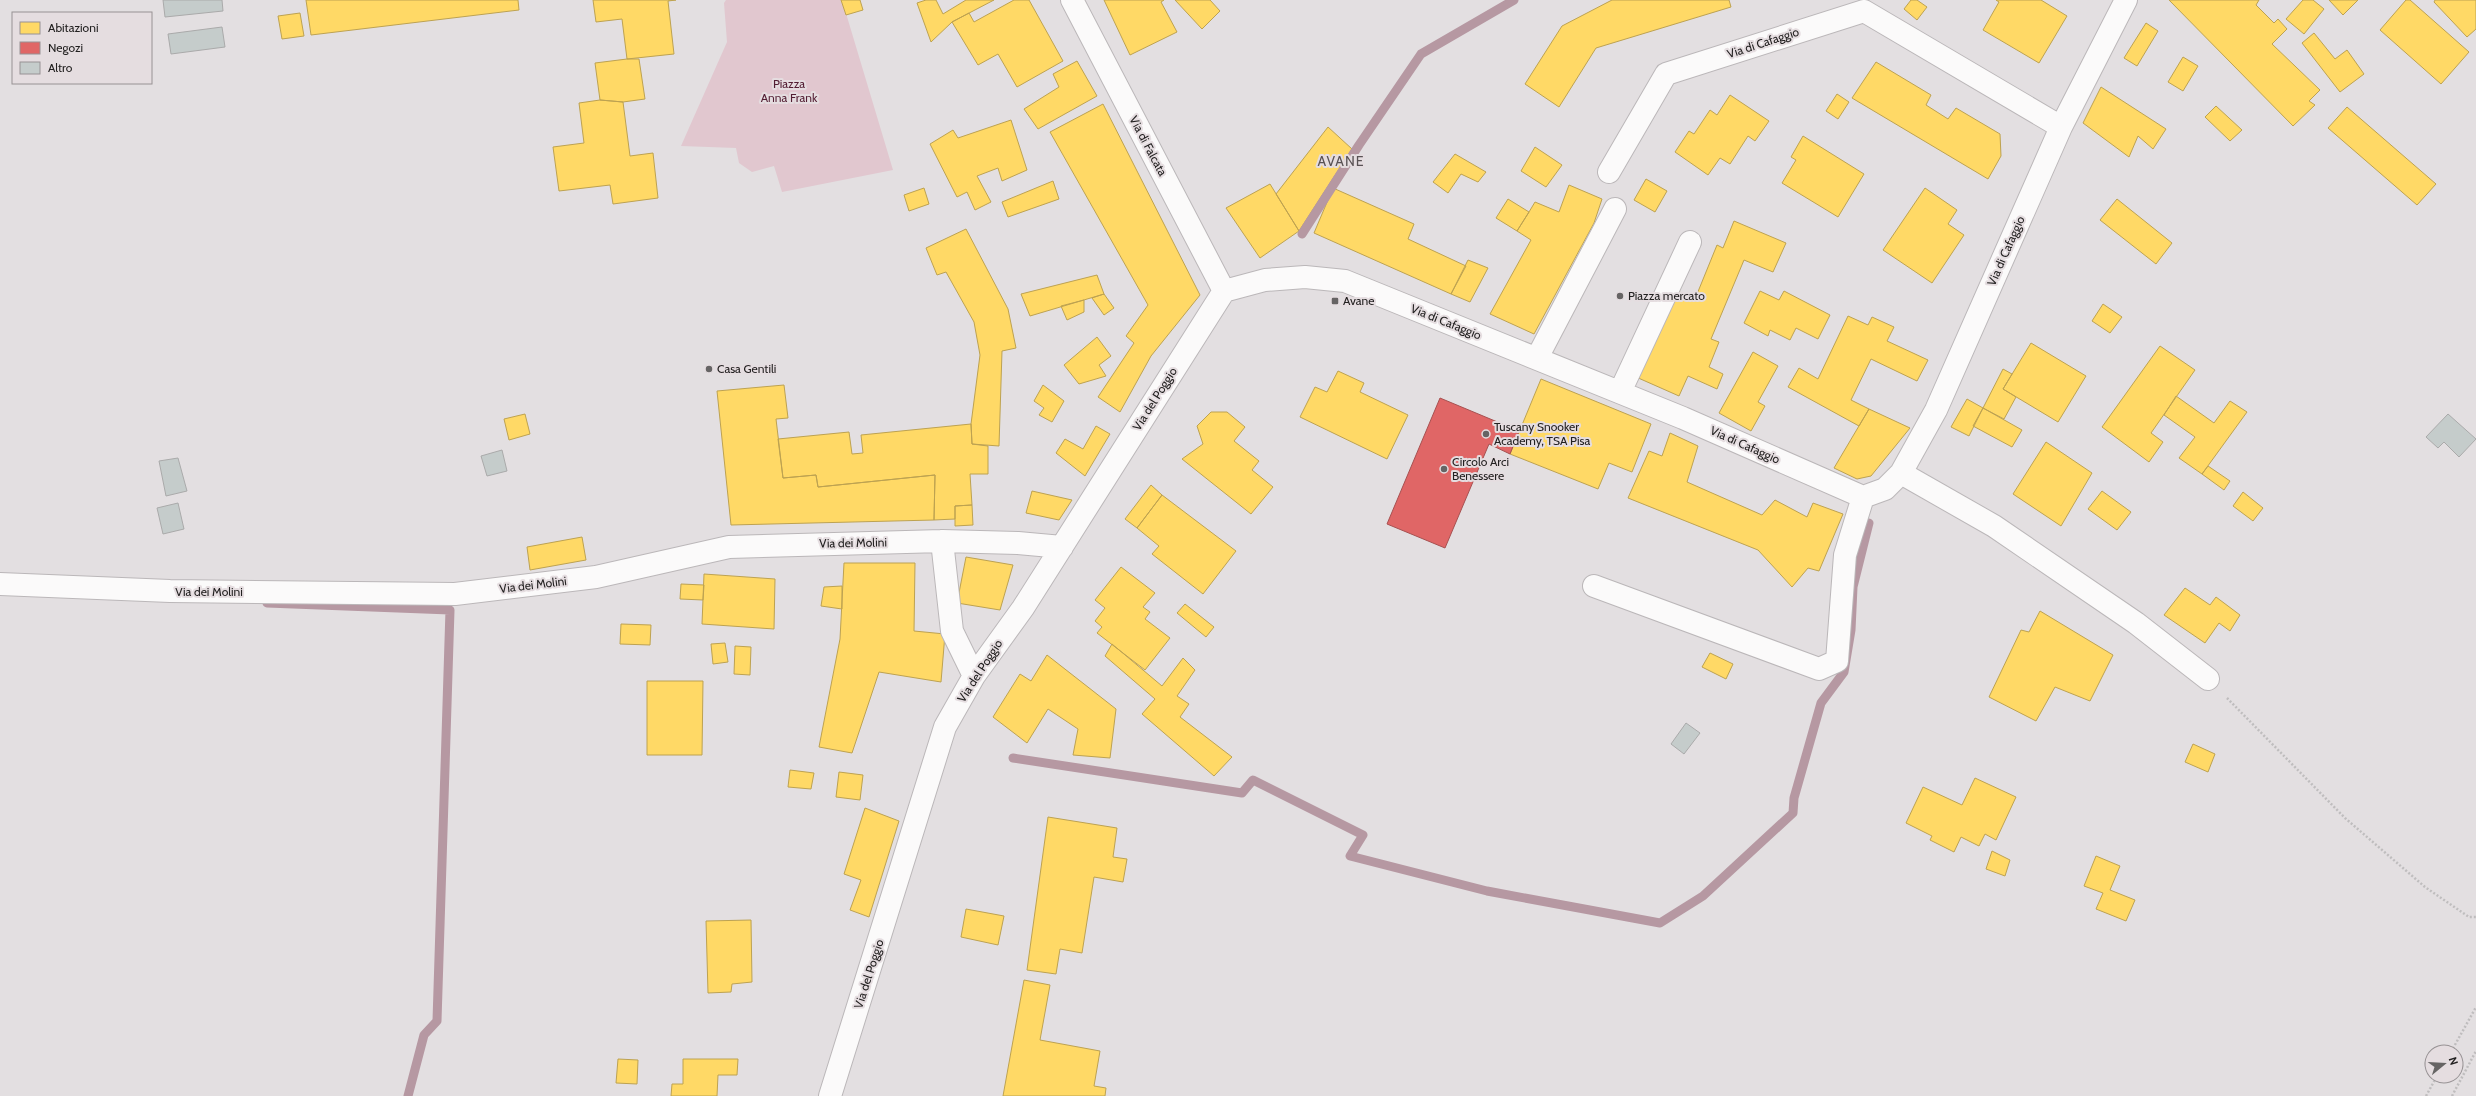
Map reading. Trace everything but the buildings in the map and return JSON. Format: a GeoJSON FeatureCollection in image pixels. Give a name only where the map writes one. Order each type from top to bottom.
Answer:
{"type":"FeatureCollection","features":[{"type":"Feature","properties":{"kind":"street","name":"Via di Falcata"},"geometry":{"type":"LineString","coordinates":[[1072,0],[1224,291]]}},
{"type":"Feature","properties":{"kind":"street","name":"Via di Cafaggio"},"geometry":{"type":"LineString","coordinates":[[1224,291],[1265,280],[1305,277],[1345,281],[1620,392],[1863,497],[1884,489],[1901,472],[1936,410],[2061,127],[2126,0]]}},
{"type":"Feature","properties":{"kind":"street","name":"Via di Cafaggio"},"geometry":{"type":"LineString","coordinates":[[1609,172],[1666,74],[1864,11],[2061,127]]}},
{"type":"Feature","properties":{"kind":"street"},"geometry":{"type":"LineString","coordinates":[[1537,358],[1615,210]]}},
{"type":"Feature","properties":{"kind":"street"},"geometry":{"type":"LineString","coordinates":[[1620,392],[1690,242]]}},
{"type":"Feature","properties":{"kind":"street","name":"Via del Poggio"},"geometry":{"type":"LineString","coordinates":[[830,1096],[945,727],[974,676],[1023,608],[1224,291]]}},
{"type":"Feature","properties":{"kind":"street"},"geometry":{"type":"LineString","coordinates":[[1901,472],[1994,526],[2136,623],[2208,679]]}},
{"type":"Feature","properties":{"kind":"street"},"geometry":{"type":"LineString","coordinates":[[1594,586],[1819,669],[1837,661],[1845,554],[1863,497]]}},
{"type":"Feature","properties":{"kind":"street"},"geometry":{"type":"LineString","coordinates":[[942,541],[952,631],[974,676]]}},
{"type":"Feature","properties":{"kind":"street","name":"Via dei Molini"},"geometry":{"type":"LineString","coordinates":[[0,584],[170,591],[455,594],[596,577],[729,547],[942,541],[1018,543],[1062,547]]}},
{"type":"Feature","properties":{"kind":"path"},"geometry":{"type":"LineString","coordinates":[[2208,679],[2345,818],[2425,887],[2470,917],[2476,917]]}},
{"type":"Feature","properties":{"kind":"path"},"geometry":{"type":"LineString","coordinates":[[2455,1044],[2476,1007]]}},
{"type":"Feature","properties":{"kind":"path"},"geometry":{"type":"LineString","coordinates":[[2452,1096],[2476,1051]]}},
{"type":"Feature","properties":{"kind":"path"},"geometry":{"type":"LineString","coordinates":[[2426,1096],[2433,1084]]}},
{"type":"Feature","properties":{"kind":"green space","name":"Piazza Anna Frank"},"geometry":{"type":"Polygon","coordinates":[[[726,0],[842,0],[893,170],[782,192],[774,166],[752,172],[739,163],[736,148],[681,146],[727,42],[724,3],[726,0]]]}},
{"type":"Feature","properties":{"kind":"waterway"},"geometry":{"type":"LineString","coordinates":[[1302,234],[1359,145],[1421,54],[1514,0]]}},
{"type":"Feature","properties":{"kind":"waterway"},"geometry":{"type":"LineString","coordinates":[[1013,758],[1242,793],[1253,780],[1363,835],[1350,856],[1487,891],[1660,923],[1703,896],[1793,813],[1794,798],[1821,703],[1844,672],[1851,630],[1853,587],[1869,523]]}},
{"type":"Feature","properties":{"kind":"waterway"},"geometry":{"type":"LineString","coordinates":[[267,603],[450,610],[437,1021],[424,1035],[408,1096]]}},
{"type":"Feature","properties":{"kind":"place","name":"Piazza mercato"},"geometry":{"type":"Point","coordinates":[1620,296]}},
{"type":"Feature","properties":{"kind":"place","name":"Avane"},"geometry":{"type":"Point","coordinates":[1335,301]}},
{"type":"Feature","properties":{"kind":"place","name":"Casa Gentili"},"geometry":{"type":"Point","coordinates":[709,369]}},
{"type":"Feature","properties":{"kind":"place","name":"Tuscany Snooker Academy, TSA Pisa"},"geometry":{"type":"Point","coordinates":[1486,434]}},
{"type":"Feature","properties":{"kind":"place","name":"Circolo Arci Benessere"},"geometry":{"type":"Point","coordinates":[1444,469]}},
{"type":"Feature","properties":{"kind":"district","name":"AVANE"},"geometry":{"type":"Point","coordinates":[1341,161]}}]}
